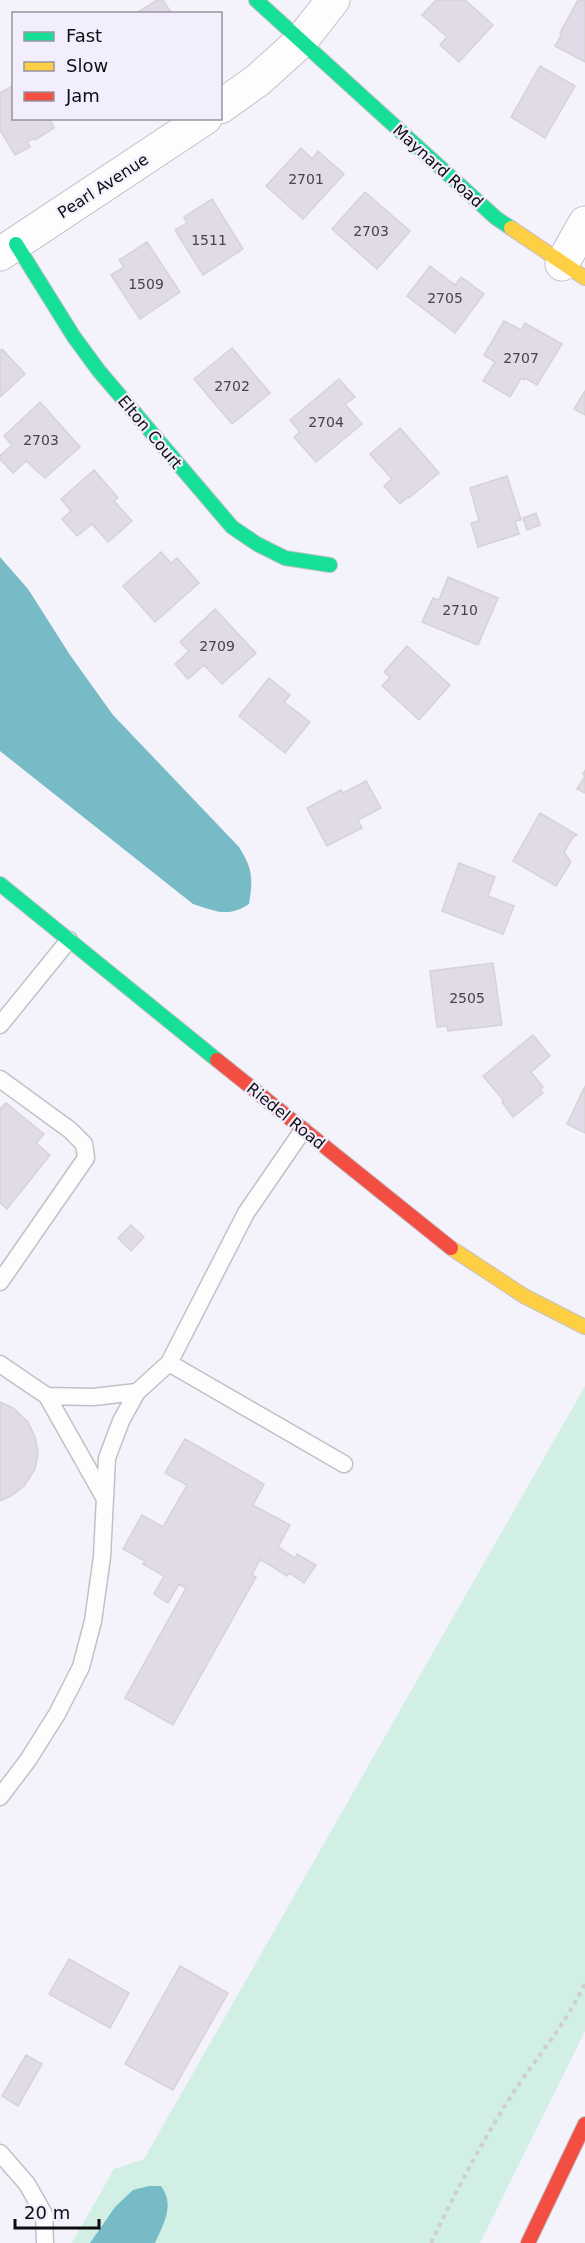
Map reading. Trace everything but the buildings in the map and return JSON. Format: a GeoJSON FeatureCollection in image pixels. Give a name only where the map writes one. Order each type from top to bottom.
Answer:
{"type":"FeatureCollection","features":[{"type":"Feature","properties":{"kind":"street","name":"Maynard Road"},"geometry":{"type":"LineString","coordinates":[[256,0],[495,218],[573,271]]}},
{"type":"Feature","properties":{"kind":"street"},"geometry":{"type":"LineString","coordinates":[[222,106],[258,80],[300,42],[333,0]]}},
{"type":"Feature","properties":{"kind":"street","name":"Pearl Avenue"},"geometry":{"type":"LineString","coordinates":[[8,249],[202,120]]}},
{"type":"Feature","properties":{"kind":"street"},"geometry":{"type":"LineString","coordinates":[[573,271],[585,223]]}},
{"type":"Feature","properties":{"kind":"street","name":"Elton Court"},"geometry":{"type":"LineString","coordinates":[[8,249],[99,371],[232,527],[257,544],[285,558],[330,565]]}},
{"type":"Feature","properties":{"kind":"street","name":"Riedel Road"},"geometry":{"type":"LineString","coordinates":[[0,884],[430,1233],[496,1281],[585,1327]]}},
{"type":"Feature","properties":{"kind":"street"},"geometry":{"type":"LineString","coordinates":[[528,2243],[585,2124]]}},
{"type":"Feature","properties":{"kind":"lane"},"geometry":{"type":"LineString","coordinates":[[0,1025],[69,940]]}},
{"type":"Feature","properties":{"kind":"lane"},"geometry":{"type":"LineString","coordinates":[[0,1079],[70,1130],[84,1144],[86,1158],[0,1282]]}},
{"type":"Feature","properties":{"kind":"lane"},"geometry":{"type":"LineString","coordinates":[[0,1797],[28,1760],[57,1714],[81,1667],[93,1621],[102,1557],[107,1458],[121,1421],[137,1392],[169,1363],[246,1213],[303,1130]]}},
{"type":"Feature","properties":{"kind":"lane"},"geometry":{"type":"LineString","coordinates":[[169,1363],[344,1464]]}},
{"type":"Feature","properties":{"kind":"lane"},"geometry":{"type":"LineString","coordinates":[[0,1364],[47,1396],[104,1497]]}},
{"type":"Feature","properties":{"kind":"lane"},"geometry":{"type":"LineString","coordinates":[[47,1396],[93,1397],[137,1392]]}},
{"type":"Feature","properties":{"kind":"lane"},"geometry":{"type":"LineString","coordinates":[[0,2153],[27,2184],[44,2214],[45,2243]]}},
{"type":"Feature","properties":{"kind":"path"},"geometry":{"type":"LineString","coordinates":[[431,2243],[484,2142],[516,2089],[576,2002],[585,1983]]}},
{"type":"Feature","properties":{"kind":"green space"},"geometry":{"type":"Polygon","coordinates":[[[585,1386],[585,2031],[480,2243],[72,2243],[114,2169],[144,2159],[585,1386]]]}},
{"type":"Feature","properties":{"kind":"water"},"geometry":{"type":"Polygon","coordinates":[[[0,557],[28,589],[70,655],[113,715],[239,847],[251,874],[249,904],[234,911],[221,912],[193,904],[0,751],[0,557]]]}},
{"type":"Feature","properties":{"kind":"water"},"geometry":{"type":"Polygon","coordinates":[[[161,2186],[168,2207],[155,2243],[90,2243],[115,2207],[133,2190],[161,2186]]]}},
{"type":"Feature","properties":{"kind":"traffic: fast"},"geometry":{"type":"LineString","coordinates":[[256,0],[496,218],[511,228]]}},
{"type":"Feature","properties":{"kind":"traffic: fast"},"geometry":{"type":"LineString","coordinates":[[16,244],[74,337],[99,371],[232,527],[257,544],[285,558],[330,565]]}},
{"type":"Feature","properties":{"kind":"traffic: fast"},"geometry":{"type":"LineString","coordinates":[[0,884],[217,1060]]}},
{"type":"Feature","properties":{"kind":"traffic: slow"},"geometry":{"type":"LineString","coordinates":[[511,228],[585,278]]}},
{"type":"Feature","properties":{"kind":"traffic: slow"},"geometry":{"type":"LineString","coordinates":[[451,1248],[524,1296],[585,1327]]}},
{"type":"Feature","properties":{"kind":"traffic: jam"},"geometry":{"type":"LineString","coordinates":[[217,1060],[451,1248]]}},
{"type":"Feature","properties":{"kind":"traffic: jam"},"geometry":{"type":"LineString","coordinates":[[528,2243],[585,2124]]}}]}
